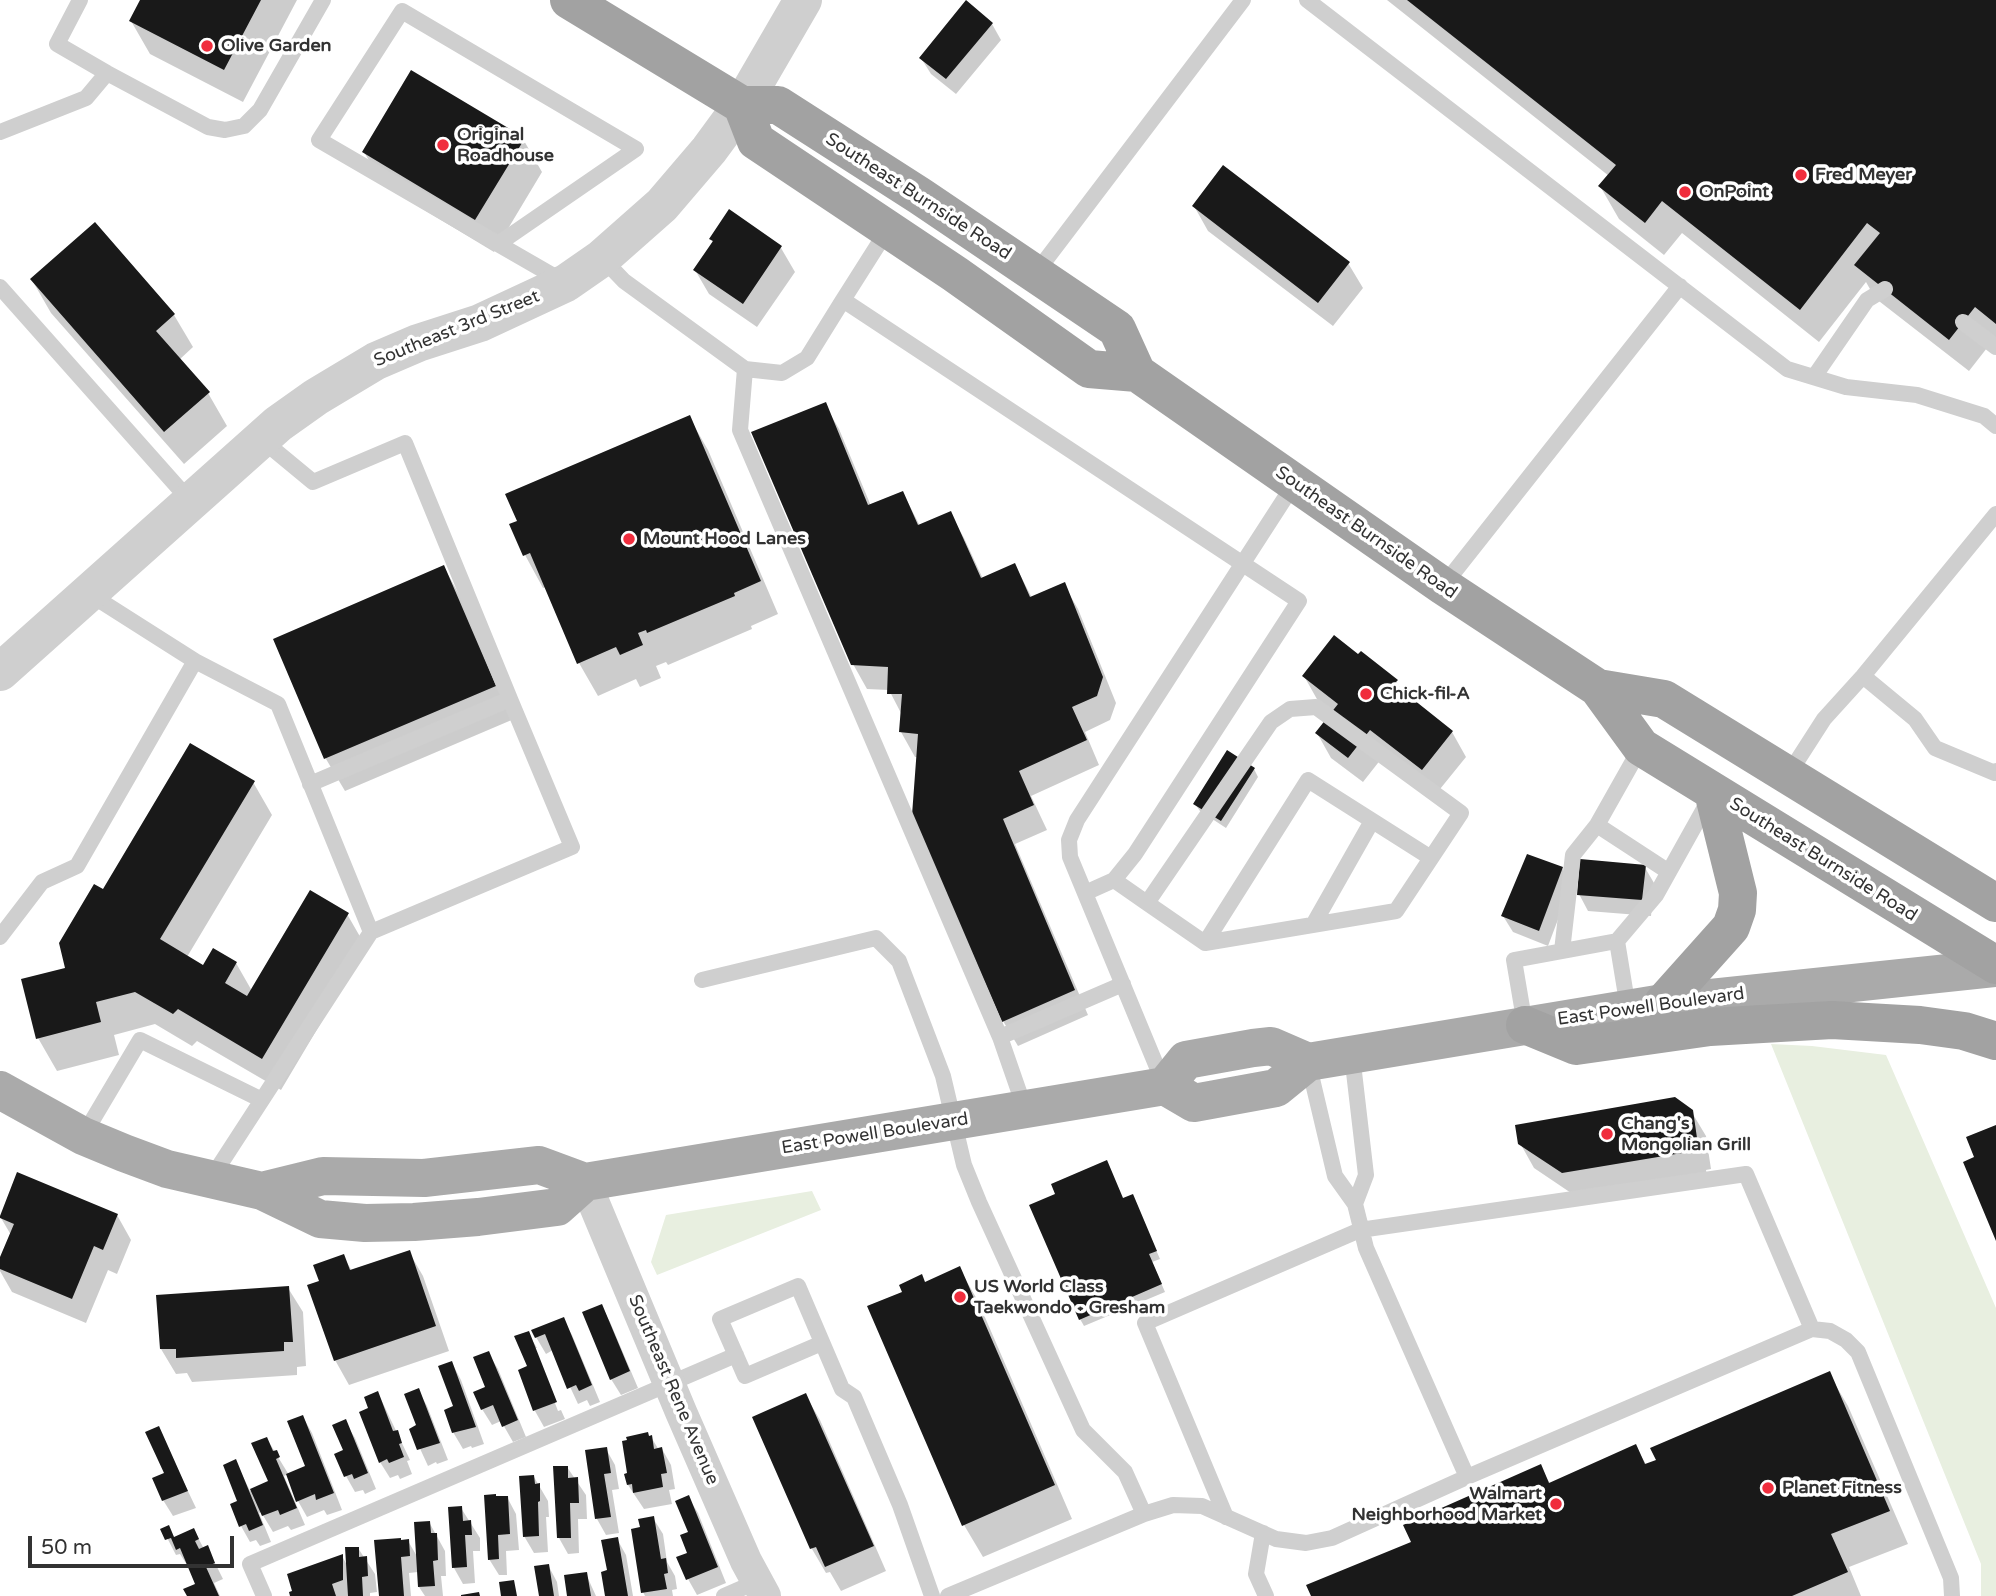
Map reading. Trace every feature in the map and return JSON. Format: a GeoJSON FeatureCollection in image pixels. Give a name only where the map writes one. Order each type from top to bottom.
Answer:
{"type":"FeatureCollection","features":[{"type":"Feature","properties":{"kind":"highway"},"geometry":{"type":"LineString","coordinates":[[569,0],[741,105],[756,141],[1089,369],[1137,373]]}},
{"type":"Feature","properties":{"kind":"highway","name":"Southeast Burnside Road"},"geometry":{"type":"LineString","coordinates":[[741,105],[778,105],[920,195],[1117,329],[1137,373],[1443,586],[1598,688],[1641,747],[1996,967]]}},
{"type":"Feature","properties":{"kind":"highway","name":"Southeast Burnside Road"},"geometry":{"type":"LineString","coordinates":[[1598,688],[1664,699],[1996,903]]}},
{"type":"Feature","properties":{"kind":"highway"},"geometry":{"type":"LineString","coordinates":[[1525,1025],[1576,1046],[1641,1017],[1731,926],[1737,910],[1738,893],[1713,792]]}},
{"type":"Feature","properties":{"kind":"highway"},"geometry":{"type":"LineString","coordinates":[[1641,1017],[1710,1027],[1832,1020],[1920,1025],[1964,1031],[1996,1041]]}},
{"type":"Feature","properties":{"kind":"main road","name":"East Powell Boulevard"},"geometry":{"type":"LineString","coordinates":[[1641,1017],[1996,967]]}},
{"type":"Feature","properties":{"kind":"main road"},"geometry":{"type":"LineString","coordinates":[[1165,1086],[1186,1060],[1253,1048],[1271,1045],[1308,1062],[1525,1025]]}},
{"type":"Feature","properties":{"kind":"main road","name":"East Powell Boulevard"},"geometry":{"type":"LineString","coordinates":[[0,1090],[83,1136],[167,1169],[262,1191],[323,1176],[424,1178],[539,1165],[585,1182],[1165,1086]]}},
{"type":"Feature","properties":{"kind":"street","name":"Southeast 3rd Street"},"geometry":{"type":"LineString","coordinates":[[0,672],[261,439],[316,397],[376,361],[418,343],[480,323],[566,283],[602,258],[662,205],[709,150],[741,105],[803,0]]}},
{"type":"Feature","properties":{"kind":"street","name":"Southeast Rene Avenue"},"geometry":{"type":"LineString","coordinates":[[585,1182],[670,1384],[761,1589]]}},
{"type":"Feature","properties":{"kind":"lane"},"geometry":{"type":"LineString","coordinates":[[80,0],[57,44],[208,127],[225,130],[244,126],[260,110],[323,0]]}},
{"type":"Feature","properties":{"kind":"lane"},"geometry":{"type":"LineString","coordinates":[[1034,274],[1243,0]]}},
{"type":"Feature","properties":{"kind":"lane"},"geometry":{"type":"LineString","coordinates":[[1307,0],[1787,369],[1846,387],[1917,395],[1984,416],[1996,426]]}},
{"type":"Feature","properties":{"kind":"lane"},"geometry":{"type":"LineString","coordinates":[[498,244],[636,149],[402,11],[319,140],[498,244],[566,283]]}},
{"type":"Feature","properties":{"kind":"lane"},"geometry":{"type":"LineString","coordinates":[[0,132],[86,98],[107,73]]}},
{"type":"Feature","properties":{"kind":"lane"},"geometry":{"type":"LineString","coordinates":[[602,258],[624,281],[745,369],[782,373],[807,358],[888,229]]}},
{"type":"Feature","properties":{"kind":"lane"},"geometry":{"type":"LineString","coordinates":[[1443,586],[1680,286]]}},
{"type":"Feature","properties":{"kind":"lane"},"geometry":{"type":"LineString","coordinates":[[0,287],[191,502]]}},
{"type":"Feature","properties":{"kind":"lane"},"geometry":{"type":"LineString","coordinates":[[1814,377],[1867,300],[1885,289]]}},
{"type":"Feature","properties":{"kind":"lane"},"geometry":{"type":"LineString","coordinates":[[844,300],[1299,601],[1135,854],[1114,880],[1085,893]]}},
{"type":"Feature","properties":{"kind":"lane"},"geometry":{"type":"LineString","coordinates":[[1963,322],[1996,347]]}},
{"type":"Feature","properties":{"kind":"lane"},"geometry":{"type":"LineString","coordinates":[[745,369],[740,430],[1000,1037],[1025,1109]]}},
{"type":"Feature","properties":{"kind":"lane"},"geometry":{"type":"LineString","coordinates":[[210,1180],[371,932],[572,847],[405,443],[313,482],[261,439]]}},
{"type":"Feature","properties":{"kind":"lane"},"geometry":{"type":"LineString","coordinates":[[1165,1086],[1070,857],[1069,840],[1077,820],[1294,484]]}},
{"type":"Feature","properties":{"kind":"lane"},"geometry":{"type":"LineString","coordinates":[[1788,775],[1824,719],[1995,517]]}},
{"type":"Feature","properties":{"kind":"lane"},"geometry":{"type":"LineString","coordinates":[[89,593],[195,661],[278,704],[371,932]]}},
{"type":"Feature","properties":{"kind":"lane"},"geometry":{"type":"LineString","coordinates":[[0,937],[42,882],[77,866],[195,661]]}},
{"type":"Feature","properties":{"kind":"lane"},"geometry":{"type":"LineString","coordinates":[[1863,676],[1915,719],[1935,748],[1995,773],[1996,771]]}},
{"type":"Feature","properties":{"kind":"lane"},"geometry":{"type":"LineString","coordinates":[[310,784],[510,699]]}},
{"type":"Feature","properties":{"kind":"lane"},"geometry":{"type":"LineString","coordinates":[[1114,880],[1147,903],[1205,943],[1396,911],[1461,813],[1316,707],[1290,709],[1270,722],[1147,903]]}},
{"type":"Feature","properties":{"kind":"lane"},"geometry":{"type":"LineString","coordinates":[[1562,951],[1573,855],[1597,825],[1641,747]]}},
{"type":"Feature","properties":{"kind":"lane"},"geometry":{"type":"LineString","coordinates":[[1205,943],[1308,780],[1431,858]]}},
{"type":"Feature","properties":{"kind":"lane"},"geometry":{"type":"LineString","coordinates":[[1525,1025],[1514,960],[1617,941],[1656,895],[1713,792]]}},
{"type":"Feature","properties":{"kind":"lane"},"geometry":{"type":"LineString","coordinates":[[1313,925],[1372,821]]}},
{"type":"Feature","properties":{"kind":"lane"},"geometry":{"type":"LineString","coordinates":[[1597,825],[1669,872]]}},
{"type":"Feature","properties":{"kind":"lane"},"geometry":{"type":"LineString","coordinates":[[702,980],[876,938],[899,961],[943,1076],[964,1165],[1083,1430],[1125,1472],[1144,1514]]}},
{"type":"Feature","properties":{"kind":"lane"},"geometry":{"type":"LineString","coordinates":[[1617,941],[1641,1017]]}},
{"type":"Feature","properties":{"kind":"lane"},"geometry":{"type":"LineString","coordinates":[[1000,1037],[1123,984]]}},
{"type":"Feature","properties":{"kind":"lane"},"geometry":{"type":"LineString","coordinates":[[83,1136],[140,1040],[262,1100]]}},
{"type":"Feature","properties":{"kind":"lane"},"geometry":{"type":"LineString","coordinates":[[1352,1054],[1366,1175],[1355,1204]]}},
{"type":"Feature","properties":{"kind":"lane"},"geometry":{"type":"LineString","coordinates":[[1308,1062],[1335,1176],[1355,1204],[1366,1248],[1467,1477]]}},
{"type":"Feature","properties":{"kind":"lane"},"geometry":{"type":"LineString","coordinates":[[1226,1517],[1145,1323],[1360,1230],[1746,1174],[1812,1329]]}},
{"type":"Feature","properties":{"kind":"lane"},"geometry":{"type":"LineString","coordinates":[[822,1343],[745,1376],[720,1319],[798,1286],[842,1389],[854,1398],[900,1505],[932,1596]]}},
{"type":"Feature","properties":{"kind":"lane"},"geometry":{"type":"LineString","coordinates":[[948,1596],[1144,1514],[1173,1505],[1202,1506],[1276,1539],[1306,1543],[1332,1538],[1812,1329],[1830,1331],[1846,1340],[1858,1352],[1951,1578],[1952,1596]]}},
{"type":"Feature","properties":{"kind":"lane"},"geometry":{"type":"LineString","coordinates":[[264,1596],[250,1564],[736,1355]]}},
{"type":"Feature","properties":{"kind":"lane"},"geometry":{"type":"LineString","coordinates":[[1263,1532],[1256,1574],[1266,1596]]}},
{"type":"Feature","properties":{"kind":"lane"},"geometry":{"type":"LineString","coordinates":[[723,1596],[761,1589]]}},
{"type":"Feature","properties":{"kind":"green space"},"geometry":{"type":"Polygon","coordinates":[[[1771,1044],[1886,1055],[1996,1308],[1996,1596],[1981,1596],[1981,1564],[1771,1044]]]}},
{"type":"Feature","properties":{"kind":"green space"},"geometry":{"type":"Polygon","coordinates":[[[812,1191],[821,1210],[657,1275],[651,1262],[666,1215],[812,1191]]]}},
{"type":"Feature","properties":{"kind":"building","name":"Olive Garden"},"geometry":{"type":"Polygon","coordinates":[[[140,0],[261,0],[224,70],[129,21],[140,0]]]}},
{"type":"Feature","properties":{"kind":"building"},"geometry":{"type":"Polygon","coordinates":[[[966,0],[993,23],[946,79],[919,58],[966,0]]]}},
{"type":"Feature","properties":{"kind":"building","name":"Fred Meyer"},"geometry":{"type":"Polygon","coordinates":[[[1407,0],[1996,0],[1996,324],[1975,307],[1949,340],[1854,265],[1880,233],[1867,223],[1800,310],[1662,201],[1645,223],[1598,186],[1616,165],[1407,0]]]}},
{"type":"Feature","properties":{"kind":"building","name":"Original Roadhouse"},"geometry":{"type":"Polygon","coordinates":[[[411,70],[525,138],[475,220],[362,152],[411,70]]]}},
{"type":"Feature","properties":{"kind":"building"},"geometry":{"type":"Polygon","coordinates":[[[1223,165],[1350,262],[1318,303],[1192,206],[1223,165]]]}},
{"type":"Feature","properties":{"kind":"building"},"geometry":{"type":"Polygon","coordinates":[[[729,209],[782,246],[743,304],[693,270],[713,241],[709,239],[729,209]]]}},
{"type":"Feature","properties":{"kind":"building"},"geometry":{"type":"Polygon","coordinates":[[[95,222],[175,314],[156,331],[210,392],[164,432],[30,279],[95,222]]]}},
{"type":"Feature","properties":{"kind":"building"},"geometry":{"type":"Polygon","coordinates":[[[826,402],[868,505],[903,491],[918,525],[951,511],[981,578],[1015,563],[1030,597],[1065,582],[1103,677],[1097,696],[1072,707],[1087,740],[1019,771],[1034,805],[1003,819],[1075,990],[1002,1022],[912,815],[918,734],[899,732],[902,694],[887,694],[888,667],[851,665],[751,432],[826,402]]]}},
{"type":"Feature","properties":{"kind":"building","name":"Mount Hood Lanes"},"geometry":{"type":"Polygon","coordinates":[[[690,415],[761,581],[734,593],[735,596],[647,633],[646,630],[638,633],[643,645],[620,655],[616,647],[577,664],[530,553],[523,556],[509,524],[517,521],[505,494],[690,415]]]}},
{"type":"Feature","properties":{"kind":"building"},"geometry":{"type":"Polygon","coordinates":[[[444,565],[496,686],[324,759],[273,639],[444,565]]]}},
{"type":"Feature","properties":{"kind":"building","name":"Chick-fil-A"},"geometry":{"type":"Polygon","coordinates":[[[1334,635],[1358,654],[1361,651],[1398,680],[1394,684],[1453,731],[1422,770],[1370,730],[1348,758],[1315,733],[1338,704],[1302,676],[1334,635]]]}},
{"type":"Feature","properties":{"kind":"building"},"geometry":{"type":"Polygon","coordinates":[[[190,743],[255,781],[160,939],[203,965],[213,948],[237,962],[225,983],[247,996],[310,890],[349,913],[262,1059],[178,1009],[173,1014],[135,992],[96,1002],[101,1022],[36,1039],[21,979],[65,968],[59,943],[94,884],[103,889],[190,743]]]}},
{"type":"Feature","properties":{"kind":"building"},"geometry":{"type":"Polygon","coordinates":[[[1227,750],[1255,768],[1221,821],[1193,804],[1227,750]]]}},
{"type":"Feature","properties":{"kind":"building"},"geometry":{"type":"Polygon","coordinates":[[[1527,854],[1563,867],[1539,931],[1501,916],[1527,854]]]}},
{"type":"Feature","properties":{"kind":"building"},"geometry":{"type":"Polygon","coordinates":[[[1580,859],[1646,865],[1642,900],[1577,895],[1580,859]]]}},
{"type":"Feature","properties":{"kind":"building","name":"Chang's Mongolian Grill"},"geometry":{"type":"Polygon","coordinates":[[[1675,1097],[1693,1110],[1698,1145],[1693,1146],[1694,1151],[1562,1173],[1518,1144],[1515,1125],[1675,1097]]]}},
{"type":"Feature","properties":{"kind":"building"},"geometry":{"type":"Polygon","coordinates":[[[1996,1125],[1996,1241],[1963,1162],[1974,1157],[1966,1137],[1996,1125]]]}},
{"type":"Feature","properties":{"kind":"building"},"geometry":{"type":"Polygon","coordinates":[[[1107,1160],[1123,1198],[1133,1194],[1157,1251],[1149,1254],[1162,1284],[1079,1320],[1029,1205],[1055,1194],[1051,1184],[1107,1160]]]}},
{"type":"Feature","properties":{"kind":"building"},"geometry":{"type":"Polygon","coordinates":[[[17,1172],[118,1214],[103,1250],[94,1246],[72,1299],[0,1269],[0,1257],[14,1224],[0,1216],[17,1172]]]}},
{"type":"Feature","properties":{"kind":"building"},"geometry":{"type":"Polygon","coordinates":[[[410,1250],[436,1326],[334,1361],[307,1285],[319,1281],[313,1265],[344,1254],[350,1270],[410,1250]]]}},
{"type":"Feature","properties":{"kind":"building"},"geometry":{"type":"Polygon","coordinates":[[[960,1266],[1055,1485],[962,1526],[867,1306],[902,1292],[899,1285],[922,1274],[925,1282],[960,1266]]]}},
{"type":"Feature","properties":{"kind":"building"},"geometry":{"type":"Polygon","coordinates":[[[289,1286],[293,1342],[284,1342],[284,1351],[176,1358],[176,1349],[160,1349],[156,1295],[289,1286]]]}},
{"type":"Feature","properties":{"kind":"building"},"geometry":{"type":"Polygon","coordinates":[[[602,1304],[630,1371],[610,1380],[582,1312],[602,1304]]]}},
{"type":"Feature","properties":{"kind":"building"},"geometry":{"type":"Polygon","coordinates":[[[564,1317],[592,1385],[579,1391],[576,1385],[567,1389],[545,1334],[535,1338],[531,1330],[564,1317]]]}},
{"type":"Feature","properties":{"kind":"building"},"geometry":{"type":"Polygon","coordinates":[[[529,1331],[557,1402],[533,1411],[518,1370],[527,1366],[514,1336],[529,1331]]]}},
{"type":"Feature","properties":{"kind":"building"},"geometry":{"type":"Polygon","coordinates":[[[489,1351],[518,1420],[502,1427],[493,1405],[481,1410],[473,1392],[485,1387],[473,1357],[489,1351]]]}},
{"type":"Feature","properties":{"kind":"building"},"geometry":{"type":"Polygon","coordinates":[[[452,1361],[476,1427],[452,1433],[444,1410],[453,1406],[438,1366],[452,1361]]]}},
{"type":"Feature","properties":{"kind":"building"},"geometry":{"type":"Polygon","coordinates":[[[1830,1371],[1890,1511],[1831,1534],[1848,1572],[1792,1596],[1311,1596],[1306,1585],[1411,1542],[1403,1525],[1541,1464],[1549,1483],[1636,1444],[1645,1464],[1656,1460],[1650,1448],[1830,1371]]]}},
{"type":"Feature","properties":{"kind":"building"},"geometry":{"type":"Polygon","coordinates":[[[419,1388],[440,1443],[417,1450],[409,1429],[416,1425],[404,1394],[419,1388]]]}},
{"type":"Feature","properties":{"kind":"building"},"geometry":{"type":"Polygon","coordinates":[[[378,1391],[393,1431],[398,1430],[402,1443],[399,1444],[404,1457],[389,1463],[387,1459],[379,1463],[359,1412],[368,1408],[364,1397],[378,1391]]]}},
{"type":"Feature","properties":{"kind":"building"},"geometry":{"type":"Polygon","coordinates":[[[806,1393],[874,1546],[825,1567],[816,1547],[810,1549],[752,1417],[806,1393]]]}},
{"type":"Feature","properties":{"kind":"building"},"geometry":{"type":"Polygon","coordinates":[[[303,1415],[334,1493],[316,1500],[315,1494],[296,1502],[286,1474],[305,1466],[287,1421],[303,1415]]]}},
{"type":"Feature","properties":{"kind":"building"},"geometry":{"type":"Polygon","coordinates":[[[346,1419],[368,1473],[354,1479],[352,1474],[344,1477],[334,1454],[343,1450],[332,1425],[346,1419]]]}},
{"type":"Feature","properties":{"kind":"building"},"geometry":{"type":"Polygon","coordinates":[[[159,1426],[188,1491],[162,1501],[152,1478],[164,1473],[145,1432],[159,1426]]]}},
{"type":"Feature","properties":{"kind":"building"},"geometry":{"type":"Polygon","coordinates":[[[648,1432],[649,1436],[652,1435],[654,1449],[662,1447],[667,1473],[661,1474],[663,1487],[633,1493],[632,1484],[627,1485],[624,1474],[627,1473],[622,1441],[627,1440],[626,1437],[648,1432]]]}},
{"type":"Feature","properties":{"kind":"building"},"geometry":{"type":"Polygon","coordinates":[[[267,1437],[273,1451],[277,1450],[280,1457],[276,1459],[297,1508],[280,1515],[278,1510],[262,1516],[250,1489],[268,1481],[251,1443],[267,1437]]]}},
{"type":"Feature","properties":{"kind":"building"},"geometry":{"type":"Polygon","coordinates":[[[607,1447],[611,1473],[604,1474],[611,1517],[595,1519],[585,1450],[607,1447]]]}},
{"type":"Feature","properties":{"kind":"building"},"geometry":{"type":"Polygon","coordinates":[[[236,1459],[263,1525],[249,1531],[246,1524],[239,1527],[230,1504],[237,1501],[223,1465],[236,1459]]]}},
{"type":"Feature","properties":{"kind":"building"},"geometry":{"type":"Polygon","coordinates":[[[553,1466],[568,1466],[568,1478],[578,1477],[579,1503],[570,1503],[571,1538],[557,1538],[553,1466]]]}},
{"type":"Feature","properties":{"kind":"building"},"geometry":{"type":"Polygon","coordinates":[[[534,1475],[535,1484],[540,1483],[539,1536],[523,1537],[519,1476],[534,1475]]]}},
{"type":"Feature","properties":{"kind":"building"},"geometry":{"type":"Polygon","coordinates":[[[484,1495],[508,1496],[510,1534],[498,1535],[499,1559],[488,1560],[484,1495]]]}},
{"type":"Feature","properties":{"kind":"building"},"geometry":{"type":"Polygon","coordinates":[[[689,1495],[718,1567],[686,1580],[676,1557],[687,1553],[680,1535],[688,1532],[675,1501],[689,1495]]]}},
{"type":"Feature","properties":{"kind":"building"},"geometry":{"type":"Polygon","coordinates":[[[462,1506],[463,1521],[471,1520],[472,1535],[465,1535],[467,1567],[452,1568],[448,1507],[462,1506]]]}},
{"type":"Feature","properties":{"kind":"building"},"geometry":{"type":"Polygon","coordinates":[[[654,1516],[661,1559],[666,1558],[668,1573],[664,1574],[667,1589],[641,1593],[631,1529],[640,1527],[638,1519],[654,1516]]]}},
{"type":"Feature","properties":{"kind":"building"},"geometry":{"type":"Polygon","coordinates":[[[430,1521],[431,1533],[437,1533],[438,1560],[433,1561],[435,1586],[418,1587],[414,1522],[430,1521]]]}},
{"type":"Feature","properties":{"kind":"building"},"geometry":{"type":"Polygon","coordinates":[[[169,1525],[174,1537],[194,1528],[199,1539],[195,1541],[199,1549],[208,1545],[215,1563],[206,1567],[219,1596],[187,1596],[183,1589],[195,1584],[180,1548],[176,1550],[171,1538],[165,1540],[160,1529],[169,1525]]]}},
{"type":"Feature","properties":{"kind":"building"},"geometry":{"type":"Polygon","coordinates":[[[618,1537],[628,1596],[605,1596],[601,1572],[607,1570],[601,1540],[618,1537]]]}},
{"type":"Feature","properties":{"kind":"building"},"geometry":{"type":"Polygon","coordinates":[[[409,1539],[410,1556],[401,1557],[404,1596],[379,1596],[374,1540],[409,1539]]]}},
{"type":"Feature","properties":{"kind":"building"},"geometry":{"type":"Polygon","coordinates":[[[345,1547],[359,1547],[359,1557],[367,1556],[368,1576],[362,1577],[363,1596],[348,1596],[345,1547]]]}},
{"type":"Feature","properties":{"kind":"building"},"geometry":{"type":"Polygon","coordinates":[[[343,1554],[343,1580],[332,1584],[336,1596],[290,1596],[289,1592],[292,1591],[287,1574],[343,1554]]]}},
{"type":"Feature","properties":{"kind":"building"},"geometry":{"type":"Polygon","coordinates":[[[549,1564],[554,1596],[539,1596],[534,1566],[549,1564]]]}},
{"type":"Feature","properties":{"kind":"building"},"geometry":{"type":"Polygon","coordinates":[[[587,1572],[591,1596],[567,1596],[564,1575],[587,1572]]]}},
{"type":"Feature","properties":{"kind":"building"},"geometry":{"type":"Polygon","coordinates":[[[514,1580],[517,1596],[501,1596],[499,1582],[514,1580]]]}},
{"type":"Feature","properties":{"kind":"building"},"geometry":{"type":"Polygon","coordinates":[[[479,1592],[480,1596],[461,1596],[461,1595],[479,1592]]]}},
{"type":"Feature","properties":{"kind":"place","name":"Olive Garden"},"geometry":{"type":"Point","coordinates":[207,46]}},
{"type":"Feature","properties":{"kind":"place","name":"Original Roadhouse"},"geometry":{"type":"Point","coordinates":[443,145]}},
{"type":"Feature","properties":{"kind":"place","name":"Fred Meyer"},"geometry":{"type":"Point","coordinates":[1801,175]}},
{"type":"Feature","properties":{"kind":"place","name":"OnPoint"},"geometry":{"type":"Point","coordinates":[1685,192]}},
{"type":"Feature","properties":{"kind":"place","name":"Mount Hood Lanes"},"geometry":{"type":"Point","coordinates":[629,539]}},
{"type":"Feature","properties":{"kind":"place","name":"Chick-fil-A"},"geometry":{"type":"Point","coordinates":[1366,694]}},
{"type":"Feature","properties":{"kind":"place","name":"Chang's Mongolian Grill"},"geometry":{"type":"Point","coordinates":[1607,1134]}},
{"type":"Feature","properties":{"kind":"place","name":"US World Class Taekwondo - Gresham"},"geometry":{"type":"Point","coordinates":[960,1297]}},
{"type":"Feature","properties":{"kind":"place","name":"Planet Fitness"},"geometry":{"type":"Point","coordinates":[1768,1488]}},
{"type":"Feature","properties":{"kind":"place","name":"Walmart Neighborhood Market"},"geometry":{"type":"Point","coordinates":[1556,1504]}}]}
